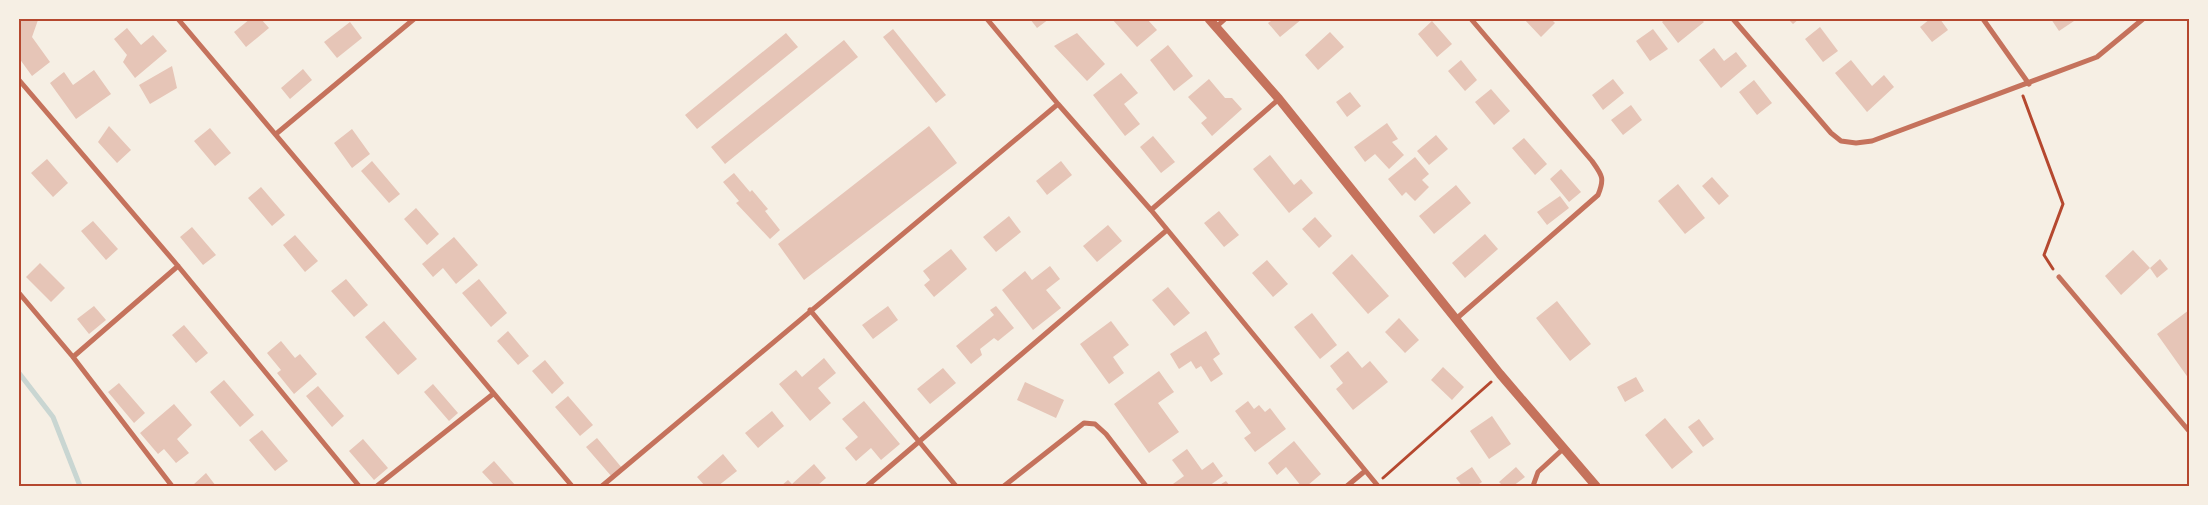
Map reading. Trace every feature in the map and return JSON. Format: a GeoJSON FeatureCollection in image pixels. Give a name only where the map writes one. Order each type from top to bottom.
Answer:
{"type":"FeatureCollection","features":[{"type":"Feature","properties":{"kind":"street"},"geometry":{"type":"LineString","coordinates":[[178,19],[572,486]]}},
{"type":"Feature","properties":{"kind":"street"},"geometry":{"type":"LineString","coordinates":[[276,134],[414,19]]}},
{"type":"Feature","properties":{"kind":"street"},"geometry":{"type":"LineString","coordinates":[[987,19],[1058,104],[1151,210],[1377,485]]}},
{"type":"Feature","properties":{"kind":"street"},"geometry":{"type":"LineString","coordinates":[[1209,19],[1279,100],[1500,374],[1596,486]]}},
{"type":"Feature","properties":{"kind":"street"},"geometry":{"type":"LineString","coordinates":[[1216,27],[1224,19]]}},
{"type":"Feature","properties":{"kind":"street"},"geometry":{"type":"LineString","coordinates":[[1456,319],[1598,196],[1603,184],[1601,174],[1592,161],[1471,19]]}},
{"type":"Feature","properties":{"kind":"street"},"geometry":{"type":"LineString","coordinates":[[1733,19],[1820,122],[1841,141],[1856,143],[1872,141],[2029,84],[2097,57],[2143,19]]}},
{"type":"Feature","properties":{"kind":"street"},"geometry":{"type":"LineString","coordinates":[[1983,19],[2029,84]]}},
{"type":"Feature","properties":{"kind":"street"},"geometry":{"type":"LineString","coordinates":[[19,80],[178,266],[359,486]]}},
{"type":"Feature","properties":{"kind":"street"},"geometry":{"type":"LineString","coordinates":[[1151,210],[1279,100]]}},
{"type":"Feature","properties":{"kind":"street"},"geometry":{"type":"LineString","coordinates":[[602,486],[1058,104]]}},
{"type":"Feature","properties":{"kind":"street"},"geometry":{"type":"LineString","coordinates":[[867,486],[1167,230]]}},
{"type":"Feature","properties":{"kind":"street"},"geometry":{"type":"LineString","coordinates":[[73,357],[178,266]]}},
{"type":"Feature","properties":{"kind":"street"},"geometry":{"type":"LineString","coordinates":[[2059,278],[2189,431]]}},
{"type":"Feature","properties":{"kind":"street"},"geometry":{"type":"LineString","coordinates":[[19,294],[73,357],[172,486]]}},
{"type":"Feature","properties":{"kind":"street"},"geometry":{"type":"LineString","coordinates":[[810,310],[956,486]]}},
{"type":"Feature","properties":{"kind":"street"},"geometry":{"type":"LineString","coordinates":[[377,486],[493,394]]}},
{"type":"Feature","properties":{"kind":"street"},"geometry":{"type":"LineString","coordinates":[[1004,486],[1084,423],[1095,424],[1106,434],[1146,486]]}},
{"type":"Feature","properties":{"kind":"street"},"geometry":{"type":"LineString","coordinates":[[1533,486],[1538,472],[1563,449]]}},
{"type":"Feature","properties":{"kind":"street"},"geometry":{"type":"LineString","coordinates":[[1347,486],[1365,471]]}},
{"type":"Feature","properties":{"kind":"path"},"geometry":{"type":"LineString","coordinates":[[2020,87],[2063,204],[2044,255],[2059,278]]}},
{"type":"Feature","properties":{"kind":"path"},"geometry":{"type":"LineString","coordinates":[[1377,485],[1500,374]]}},
{"type":"Feature","properties":{"kind":"building"},"geometry":{"type":"Polygon","coordinates":[[[19,19],[38,20],[32,37],[50,62],[32,76],[19,58],[19,19]]]}},
{"type":"Feature","properties":{"kind":"building"},"geometry":{"type":"Polygon","coordinates":[[[250,19],[261,19],[269,28],[246,47],[234,32],[250,19]]]}},
{"type":"Feature","properties":{"kind":"building"},"geometry":{"type":"Polygon","coordinates":[[[1030,19],[1049,19],[1037,28],[1030,19]]]}},
{"type":"Feature","properties":{"kind":"building"},"geometry":{"type":"Polygon","coordinates":[[[1112,19],[1147,19],[1157,30],[1137,47],[1112,19]]]}},
{"type":"Feature","properties":{"kind":"building"},"geometry":{"type":"Polygon","coordinates":[[[1274,19],[1302,19],[1280,37],[1268,23],[1274,19]]]}},
{"type":"Feature","properties":{"kind":"building"},"geometry":{"type":"Polygon","coordinates":[[[1524,19],[1551,19],[1555,23],[1541,37],[1524,19]]]}},
{"type":"Feature","properties":{"kind":"building"},"geometry":{"type":"Polygon","coordinates":[[[1665,19],[1701,19],[1704,22],[1678,43],[1662,22],[1665,19]]]}},
{"type":"Feature","properties":{"kind":"building"},"geometry":{"type":"Polygon","coordinates":[[[1788,19],[1799,19],[1793,24],[1788,19]]]}},
{"type":"Feature","properties":{"kind":"building"},"geometry":{"type":"Polygon","coordinates":[[[1930,19],[1940,19],[1948,30],[1932,42],[1920,27],[1930,19]]]}},
{"type":"Feature","properties":{"kind":"building"},"geometry":{"type":"Polygon","coordinates":[[[2051,19],[2077,19],[2059,31],[2051,19]]]}},
{"type":"Feature","properties":{"kind":"building"},"geometry":{"type":"Polygon","coordinates":[[[1432,21],[1452,44],[1437,57],[1418,34],[1432,21]]]}},
{"type":"Feature","properties":{"kind":"building"},"geometry":{"type":"Polygon","coordinates":[[[350,22],[362,38],[337,58],[324,42],[350,22]]]}},
{"type":"Feature","properties":{"kind":"building"},"geometry":{"type":"Polygon","coordinates":[[[1820,27],[1838,51],[1823,62],[1805,39],[1820,27]]]}},
{"type":"Feature","properties":{"kind":"building"},"geometry":{"type":"Polygon","coordinates":[[[127,28],[141,45],[153,35],[167,51],[135,78],[123,62],[127,55],[114,39],[127,28]]]}},
{"type":"Feature","properties":{"kind":"building"},"geometry":{"type":"Polygon","coordinates":[[[893,29],[946,95],[936,103],[883,37],[893,29]]]}},
{"type":"Feature","properties":{"kind":"building"},"geometry":{"type":"Polygon","coordinates":[[[1653,29],[1668,49],[1650,61],[1636,41],[1653,29]]]}},
{"type":"Feature","properties":{"kind":"building"},"geometry":{"type":"Polygon","coordinates":[[[1330,32],[1344,47],[1318,70],[1305,55],[1330,32]]]}},
{"type":"Feature","properties":{"kind":"building"},"geometry":{"type":"Polygon","coordinates":[[[786,33],[798,47],[697,129],[685,115],[786,33]]]}},
{"type":"Feature","properties":{"kind":"building"},"geometry":{"type":"Polygon","coordinates":[[[1077,33],[1105,64],[1087,81],[1054,46],[1077,33]]]}},
{"type":"Feature","properties":{"kind":"building"},"geometry":{"type":"Polygon","coordinates":[[[844,40],[858,57],[725,164],[711,147],[844,40]]]}},
{"type":"Feature","properties":{"kind":"building"},"geometry":{"type":"Polygon","coordinates":[[[1168,45],[1193,76],[1174,91],[1150,60],[1168,45]]]}},
{"type":"Feature","properties":{"kind":"building"},"geometry":{"type":"Polygon","coordinates":[[[1714,48],[1724,61],[1736,52],[1747,66],[1721,88],[1699,60],[1714,48]]]}},
{"type":"Feature","properties":{"kind":"building"},"geometry":{"type":"Polygon","coordinates":[[[1461,60],[1477,80],[1465,91],[1448,71],[1461,60]]]}},
{"type":"Feature","properties":{"kind":"building"},"geometry":{"type":"Polygon","coordinates":[[[1851,60],[1872,86],[1884,75],[1894,87],[1867,112],[1835,73],[1851,60]]]}},
{"type":"Feature","properties":{"kind":"building"},"geometry":{"type":"Polygon","coordinates":[[[172,66],[177,88],[150,104],[139,85],[172,66]]]}},
{"type":"Feature","properties":{"kind":"building"},"geometry":{"type":"Polygon","coordinates":[[[303,69],[312,80],[290,99],[281,88],[303,69]]]}},
{"type":"Feature","properties":{"kind":"building"},"geometry":{"type":"Polygon","coordinates":[[[94,70],[111,94],[76,119],[50,83],[64,72],[73,85],[94,70]]]}},
{"type":"Feature","properties":{"kind":"building"},"geometry":{"type":"Polygon","coordinates":[[[1121,73],[1138,93],[1124,104],[1140,124],[1125,136],[1093,95],[1121,73]]]}},
{"type":"Feature","properties":{"kind":"building"},"geometry":{"type":"Polygon","coordinates":[[[1209,79],[1225,98],[1232,98],[1242,109],[1212,136],[1201,123],[1207,118],[1188,97],[1209,79]]]}},
{"type":"Feature","properties":{"kind":"building"},"geometry":{"type":"Polygon","coordinates":[[[1613,79],[1624,93],[1603,110],[1592,95],[1613,79]]]}},
{"type":"Feature","properties":{"kind":"building"},"geometry":{"type":"Polygon","coordinates":[[[1754,80],[1772,103],[1757,115],[1739,92],[1754,80]]]}},
{"type":"Feature","properties":{"kind":"building"},"geometry":{"type":"Polygon","coordinates":[[[1491,89],[1510,111],[1494,125],[1475,102],[1491,89]]]}},
{"type":"Feature","properties":{"kind":"building"},"geometry":{"type":"Polygon","coordinates":[[[1350,92],[1361,106],[1347,117],[1336,102],[1350,92]]]}},
{"type":"Feature","properties":{"kind":"building"},"geometry":{"type":"Polygon","coordinates":[[[1631,105],[1642,120],[1623,135],[1611,120],[1631,105]]]}},
{"type":"Feature","properties":{"kind":"building"},"geometry":{"type":"Polygon","coordinates":[[[1387,123],[1398,139],[1392,142],[1404,155],[1389,169],[1375,154],[1365,162],[1354,147],[1387,123]]]}},
{"type":"Feature","properties":{"kind":"building"},"geometry":{"type":"Polygon","coordinates":[[[109,126],[131,150],[117,163],[98,142],[109,126]]]}},
{"type":"Feature","properties":{"kind":"building"},"geometry":{"type":"Polygon","coordinates":[[[929,126],[957,163],[804,280],[778,244],[929,126]]]}},
{"type":"Feature","properties":{"kind":"building"},"geometry":{"type":"Polygon","coordinates":[[[210,128],[231,153],[215,166],[194,141],[210,128]]]}},
{"type":"Feature","properties":{"kind":"building"},"geometry":{"type":"Polygon","coordinates":[[[352,129],[370,154],[352,168],[334,143],[352,129]]]}},
{"type":"Feature","properties":{"kind":"building"},"geometry":{"type":"Polygon","coordinates":[[[1436,135],[1448,149],[1429,165],[1417,151],[1436,135]]]}},
{"type":"Feature","properties":{"kind":"building"},"geometry":{"type":"Polygon","coordinates":[[[1153,136],[1175,162],[1161,173],[1140,147],[1153,136]]]}},
{"type":"Feature","properties":{"kind":"building"},"geometry":{"type":"Polygon","coordinates":[[[1524,138],[1547,164],[1535,175],[1512,148],[1524,138]]]}},
{"type":"Feature","properties":{"kind":"building"},"geometry":{"type":"Polygon","coordinates":[[[1270,155],[1294,185],[1301,179],[1313,193],[1289,213],[1253,169],[1270,155]]]}},
{"type":"Feature","properties":{"kind":"building"},"geometry":{"type":"Polygon","coordinates":[[[1415,157],[1429,174],[1422,180],[1429,187],[1415,201],[1406,192],[1402,196],[1388,179],[1415,157]]]}},
{"type":"Feature","properties":{"kind":"building"},"geometry":{"type":"Polygon","coordinates":[[[47,159],[68,183],[53,197],[31,173],[47,159]]]}},
{"type":"Feature","properties":{"kind":"building"},"geometry":{"type":"Polygon","coordinates":[[[372,161],[400,194],[389,203],[361,171],[372,161]]]}},
{"type":"Feature","properties":{"kind":"building"},"geometry":{"type":"Polygon","coordinates":[[[1061,161],[1072,175],[1047,195],[1036,181],[1061,161]]]}},
{"type":"Feature","properties":{"kind":"building"},"geometry":{"type":"Polygon","coordinates":[[[1561,169],[1581,192],[1569,202],[1550,179],[1561,169]]]}},
{"type":"Feature","properties":{"kind":"building"},"geometry":{"type":"Polygon","coordinates":[[[734,173],[768,209],[765,211],[780,230],[770,239],[736,203],[739,201],[723,182],[734,173]]]}},
{"type":"Feature","properties":{"kind":"building"},"geometry":{"type":"Polygon","coordinates":[[[1712,177],[1729,196],[1719,205],[1702,186],[1712,177]]]}},
{"type":"Feature","properties":{"kind":"building"},"geometry":{"type":"Polygon","coordinates":[[[1678,184],[1705,218],[1685,234],[1658,201],[1678,184]]]}},
{"type":"Feature","properties":{"kind":"building"},"geometry":{"type":"Polygon","coordinates":[[[1456,185],[1471,203],[1434,234],[1419,216],[1456,185]]]}},
{"type":"Feature","properties":{"kind":"building"},"geometry":{"type":"Polygon","coordinates":[[[261,187],[285,215],[272,226],[248,198],[261,187]]]}},
{"type":"Feature","properties":{"kind":"building"},"geometry":{"type":"Polygon","coordinates":[[[1560,196],[1569,208],[1547,225],[1537,212],[1560,196]]]}},
{"type":"Feature","properties":{"kind":"building"},"geometry":{"type":"Polygon","coordinates":[[[416,208],[439,234],[427,245],[404,219],[416,208]]]}},
{"type":"Feature","properties":{"kind":"building"},"geometry":{"type":"Polygon","coordinates":[[[1219,211],[1239,235],[1224,247],[1204,223],[1219,211]]]}},
{"type":"Feature","properties":{"kind":"building"},"geometry":{"type":"Polygon","coordinates":[[[1009,216],[1021,232],[996,252],[983,237],[1009,216]]]}},
{"type":"Feature","properties":{"kind":"building"},"geometry":{"type":"Polygon","coordinates":[[[1315,217],[1332,236],[1319,248],[1302,229],[1315,217]]]}},
{"type":"Feature","properties":{"kind":"building"},"geometry":{"type":"Polygon","coordinates":[[[93,221],[118,249],[106,260],[81,231],[93,221]]]}},
{"type":"Feature","properties":{"kind":"building"},"geometry":{"type":"Polygon","coordinates":[[[1108,225],[1122,241],[1097,262],[1083,246],[1108,225]]]}},
{"type":"Feature","properties":{"kind":"building"},"geometry":{"type":"Polygon","coordinates":[[[192,227],[216,255],[203,265],[180,237],[192,227]]]}},
{"type":"Feature","properties":{"kind":"building"},"geometry":{"type":"Polygon","coordinates":[[[1485,234],[1498,249],[1465,278],[1452,263],[1485,234]]]}},
{"type":"Feature","properties":{"kind":"building"},"geometry":{"type":"Polygon","coordinates":[[[295,235],[318,261],[305,272],[283,245],[295,235]]]}},
{"type":"Feature","properties":{"kind":"building"},"geometry":{"type":"Polygon","coordinates":[[[454,237],[478,265],[456,284],[443,268],[433,277],[422,264],[454,237]]]}},
{"type":"Feature","properties":{"kind":"building"},"geometry":{"type":"Polygon","coordinates":[[[951,249],[967,269],[934,297],[924,285],[930,280],[923,271],[951,249]]]}},
{"type":"Feature","properties":{"kind":"building"},"geometry":{"type":"Polygon","coordinates":[[[2133,250],[2150,268],[2121,295],[2105,276],[2133,250]]]}},
{"type":"Feature","properties":{"kind":"building"},"geometry":{"type":"Polygon","coordinates":[[[1352,254],[1389,296],[1368,314],[1332,273],[1352,254]]]}},
{"type":"Feature","properties":{"kind":"building"},"geometry":{"type":"Polygon","coordinates":[[[2160,259],[2168,269],[2157,278],[2150,268],[2160,259]]]}},
{"type":"Feature","properties":{"kind":"building"},"geometry":{"type":"Polygon","coordinates":[[[1267,260],[1288,284],[1273,297],[1252,273],[1267,260]]]}},
{"type":"Feature","properties":{"kind":"building"},"geometry":{"type":"Polygon","coordinates":[[[40,263],[65,288],[51,302],[26,277],[40,263]]]}},
{"type":"Feature","properties":{"kind":"building"},"geometry":{"type":"Polygon","coordinates":[[[1050,266],[1060,279],[1046,290],[1061,308],[1033,330],[1002,290],[1025,271],[1032,280],[1050,266]]]}},
{"type":"Feature","properties":{"kind":"building"},"geometry":{"type":"Polygon","coordinates":[[[346,279],[368,305],[354,317],[331,291],[346,279]]]}},
{"type":"Feature","properties":{"kind":"building"},"geometry":{"type":"Polygon","coordinates":[[[479,279],[507,313],[491,327],[462,293],[479,279]]]}},
{"type":"Feature","properties":{"kind":"building"},"geometry":{"type":"Polygon","coordinates":[[[1168,287],[1190,313],[1174,326],[1152,300],[1168,287]]]}},
{"type":"Feature","properties":{"kind":"building"},"geometry":{"type":"Polygon","coordinates":[[[1557,301],[1591,344],[1570,361],[1536,318],[1557,301]]]}},
{"type":"Feature","properties":{"kind":"building"},"geometry":{"type":"Polygon","coordinates":[[[94,306],[106,320],[89,334],[77,319],[94,306]]]}},
{"type":"Feature","properties":{"kind":"building"},"geometry":{"type":"Polygon","coordinates":[[[888,306],[898,320],[873,339],[862,325],[888,306]]]}},
{"type":"Feature","properties":{"kind":"building"},"geometry":{"type":"Polygon","coordinates":[[[996,306],[1014,328],[998,341],[994,338],[980,349],[982,355],[971,364],[956,346],[994,315],[990,310],[996,306]]]}},
{"type":"Feature","properties":{"kind":"building"},"geometry":{"type":"Polygon","coordinates":[[[2189,310],[2189,379],[2157,334],[2189,310]]]}},
{"type":"Feature","properties":{"kind":"building"},"geometry":{"type":"Polygon","coordinates":[[[1312,313],[1337,345],[1320,359],[1294,327],[1312,313]]]}},
{"type":"Feature","properties":{"kind":"building"},"geometry":{"type":"Polygon","coordinates":[[[1399,318],[1419,340],[1405,353],[1385,332],[1399,318]]]}},
{"type":"Feature","properties":{"kind":"building"},"geometry":{"type":"Polygon","coordinates":[[[384,321],[417,359],[398,375],[365,337],[384,321]]]}},
{"type":"Feature","properties":{"kind":"building"},"geometry":{"type":"Polygon","coordinates":[[[1111,321],[1129,345],[1113,357],[1124,373],[1109,384],[1080,344],[1111,321]]]}},
{"type":"Feature","properties":{"kind":"building"},"geometry":{"type":"Polygon","coordinates":[[[184,325],[208,353],[196,363],[172,335],[184,325]]]}},
{"type":"Feature","properties":{"kind":"building"},"geometry":{"type":"Polygon","coordinates":[[[508,331],[529,356],[518,365],[497,341],[508,331]]]}},
{"type":"Feature","properties":{"kind":"building"},"geometry":{"type":"Polygon","coordinates":[[[1206,331],[1220,354],[1213,359],[1223,374],[1211,382],[1201,366],[1196,369],[1191,361],[1179,369],[1170,354],[1206,331]]]}},
{"type":"Feature","properties":{"kind":"building"},"geometry":{"type":"Polygon","coordinates":[[[281,341],[295,358],[300,354],[317,374],[294,394],[277,373],[281,370],[267,353],[281,341]]]}},
{"type":"Feature","properties":{"kind":"building"},"geometry":{"type":"Polygon","coordinates":[[[1348,351],[1362,368],[1370,361],[1388,382],[1353,410],[1336,389],[1343,383],[1330,366],[1348,351]]]}},
{"type":"Feature","properties":{"kind":"building"},"geometry":{"type":"Polygon","coordinates":[[[824,358],[836,373],[818,388],[831,403],[810,421],[779,384],[796,370],[802,377],[824,358]]]}},
{"type":"Feature","properties":{"kind":"building"},"geometry":{"type":"Polygon","coordinates":[[[545,360],[564,383],[552,394],[532,371],[545,360]]]}},
{"type":"Feature","properties":{"kind":"building"},"geometry":{"type":"Polygon","coordinates":[[[1443,367],[1464,387],[1452,400],[1431,380],[1443,367]]]}},
{"type":"Feature","properties":{"kind":"building"},"geometry":{"type":"Polygon","coordinates":[[[943,368],[956,383],[930,404],[917,389],[943,368]]]}},
{"type":"Feature","properties":{"kind":"building"},"geometry":{"type":"Polygon","coordinates":[[[1159,371],[1174,392],[1158,403],[1179,432],[1149,453],[1114,404],[1159,371]]]}},
{"type":"Feature","properties":{"kind":"building"},"geometry":{"type":"Polygon","coordinates":[[[1636,377],[1644,391],[1625,402],[1617,387],[1636,377]]]}},
{"type":"Feature","properties":{"kind":"building"},"geometry":{"type":"Polygon","coordinates":[[[224,380],[254,415],[240,427],[210,392],[224,380]]]}},
{"type":"Feature","properties":{"kind":"building"},"geometry":{"type":"Polygon","coordinates":[[[1025,382],[1064,400],[1056,418],[1017,400],[1025,382]]]}},
{"type":"Feature","properties":{"kind":"building"},"geometry":{"type":"Polygon","coordinates":[[[119,383],[145,413],[134,423],[108,392],[119,383]]]}},
{"type":"Feature","properties":{"kind":"building"},"geometry":{"type":"Polygon","coordinates":[[[433,384],[458,413],[449,421],[424,392],[433,384]]]}},
{"type":"Feature","properties":{"kind":"building"},"geometry":{"type":"Polygon","coordinates":[[[318,386],[344,416],[332,427],[306,396],[318,386]]]}},
{"type":"Feature","properties":{"kind":"building"},"geometry":{"type":"Polygon","coordinates":[[[568,396],[593,425],[580,436],[555,407],[568,396]]]}},
{"type":"Feature","properties":{"kind":"building"},"geometry":{"type":"Polygon","coordinates":[[[864,401],[900,444],[881,460],[871,448],[856,461],[845,448],[858,437],[842,419],[864,401]]]}},
{"type":"Feature","properties":{"kind":"building"},"geometry":{"type":"Polygon","coordinates":[[[1248,401],[1254,409],[1259,405],[1265,412],[1270,408],[1286,429],[1255,452],[1244,438],[1251,433],[1235,411],[1248,401]]]}},
{"type":"Feature","properties":{"kind":"building"},"geometry":{"type":"Polygon","coordinates":[[[174,404],[192,425],[177,439],[189,453],[176,463],[164,449],[158,454],[140,433],[174,404]]]}},
{"type":"Feature","properties":{"kind":"building"},"geometry":{"type":"Polygon","coordinates":[[[772,411],[784,426],[758,448],[745,433],[772,411]]]}},
{"type":"Feature","properties":{"kind":"building"},"geometry":{"type":"Polygon","coordinates":[[[1492,416],[1511,444],[1489,459],[1470,431],[1492,416]]]}},
{"type":"Feature","properties":{"kind":"building"},"geometry":{"type":"Polygon","coordinates":[[[1665,418],[1693,452],[1672,469],[1645,435],[1665,418]]]}},
{"type":"Feature","properties":{"kind":"building"},"geometry":{"type":"Polygon","coordinates":[[[1699,419],[1714,439],[1703,447],[1688,427],[1699,419]]]}},
{"type":"Feature","properties":{"kind":"building"},"geometry":{"type":"Polygon","coordinates":[[[262,430],[288,461],[275,471],[249,440],[262,430]]]}},
{"type":"Feature","properties":{"kind":"building"},"geometry":{"type":"Polygon","coordinates":[[[597,438],[622,468],[612,477],[586,447],[597,438]]]}},
{"type":"Feature","properties":{"kind":"building"},"geometry":{"type":"Polygon","coordinates":[[[363,439],[388,468],[374,480],[349,451],[363,439]]]}},
{"type":"Feature","properties":{"kind":"building"},"geometry":{"type":"Polygon","coordinates":[[[1294,441],[1321,474],[1307,486],[1301,486],[1286,467],[1277,475],[1268,463],[1294,441]]]}},
{"type":"Feature","properties":{"kind":"building"},"geometry":{"type":"Polygon","coordinates":[[[1187,449],[1202,470],[1213,462],[1223,476],[1209,486],[1174,486],[1173,484],[1184,476],[1172,460],[1187,449]]]}},
{"type":"Feature","properties":{"kind":"building"},"geometry":{"type":"Polygon","coordinates":[[[723,454],[737,471],[718,486],[705,486],[697,477],[723,454]]]}},
{"type":"Feature","properties":{"kind":"building"},"geometry":{"type":"Polygon","coordinates":[[[494,461],[516,486],[495,486],[482,472],[494,461]]]}},
{"type":"Feature","properties":{"kind":"building"},"geometry":{"type":"Polygon","coordinates":[[[814,464],[826,478],[817,486],[781,486],[788,480],[792,484],[814,464]]]}},
{"type":"Feature","properties":{"kind":"building"},"geometry":{"type":"Polygon","coordinates":[[[1472,467],[1482,482],[1476,486],[1462,486],[1456,478],[1472,467]]]}},
{"type":"Feature","properties":{"kind":"building"},"geometry":{"type":"Polygon","coordinates":[[[1516,467],[1525,477],[1513,486],[1503,486],[1499,482],[1516,467]]]}},
{"type":"Feature","properties":{"kind":"building"},"geometry":{"type":"Polygon","coordinates":[[[206,473],[216,486],[193,485],[206,473]]]}},
{"type":"Feature","properties":{"kind":"building"},"geometry":{"type":"Polygon","coordinates":[[[1226,481],[1230,486],[1218,486],[1226,481]]]}},
{"type":"Feature","properties":{"kind":"waterway"},"geometry":{"type":"LineString","coordinates":[[19,373],[53,417],[80,486]]}}]}
